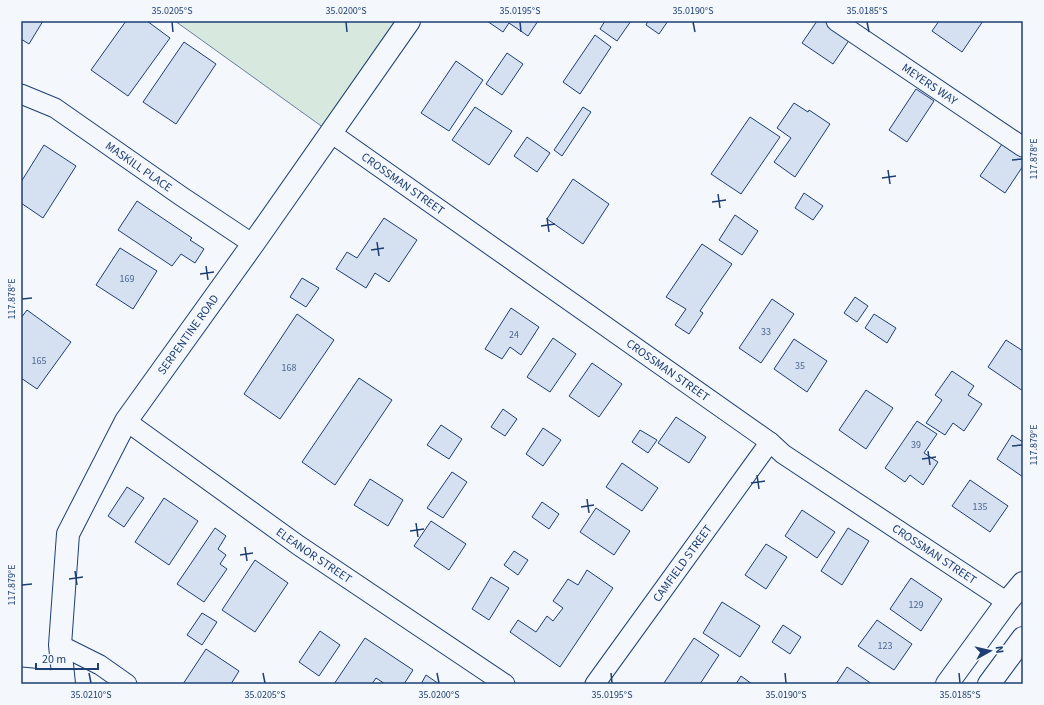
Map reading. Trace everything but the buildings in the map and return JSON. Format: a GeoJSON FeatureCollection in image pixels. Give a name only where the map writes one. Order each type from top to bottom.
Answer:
{"type":"FeatureCollection","features":[{"type":"Feature","properties":{"kind":"main road","name":"SERPENTINE ROAD"},"geometry":{"type":"LineString","coordinates":[[64,683],[60,645],[68,534],[126,422],[409,21]]}},
{"type":"Feature","properties":{"kind":"main road"},"geometry":{"type":"LineString","coordinates":[[947,684],[1007,602],[1023,583]]}},
{"type":"Feature","properties":{"kind":"main road"},"geometry":{"type":"LineString","coordinates":[[988,684],[1023,638]]}},
{"type":"Feature","properties":{"kind":"street","name":"MEYERS WAY"},"geometry":{"type":"LineString","coordinates":[[836,21],[1023,147]]}},
{"type":"Feature","properties":{"kind":"street","name":"MASKILL PLACE"},"geometry":{"type":"LineString","coordinates":[[21,94],[55,108],[253,244]]}},
{"type":"Feature","properties":{"kind":"street","name":"CROSSMAN STREET"},"geometry":{"type":"LineString","coordinates":[[331,133],[770,442],[783,454],[1007,602]]}},
{"type":"Feature","properties":{"kind":"street","name":"ELEANOR STREET"},"geometry":{"type":"LineString","coordinates":[[126,422],[298,545],[505,684]]}},
{"type":"Feature","properties":{"kind":"street","name":"CAMFIELD STREET"},"geometry":{"type":"LineString","coordinates":[[595,684],[770,442]]}},
{"type":"Feature","properties":{"kind":"street"},"geometry":{"type":"LineString","coordinates":[[60,645],[100,665],[127,684]]}},
{"type":"Feature","properties":{"kind":"street"},"geometry":{"type":"LineString","coordinates":[[21,677],[64,683]]}},
{"type":"Feature","properties":{"kind":"shaded area"},"geometry":{"type":"Polygon","coordinates":[[[175,21],[409,21],[331,133],[175,21]]]}}]}
